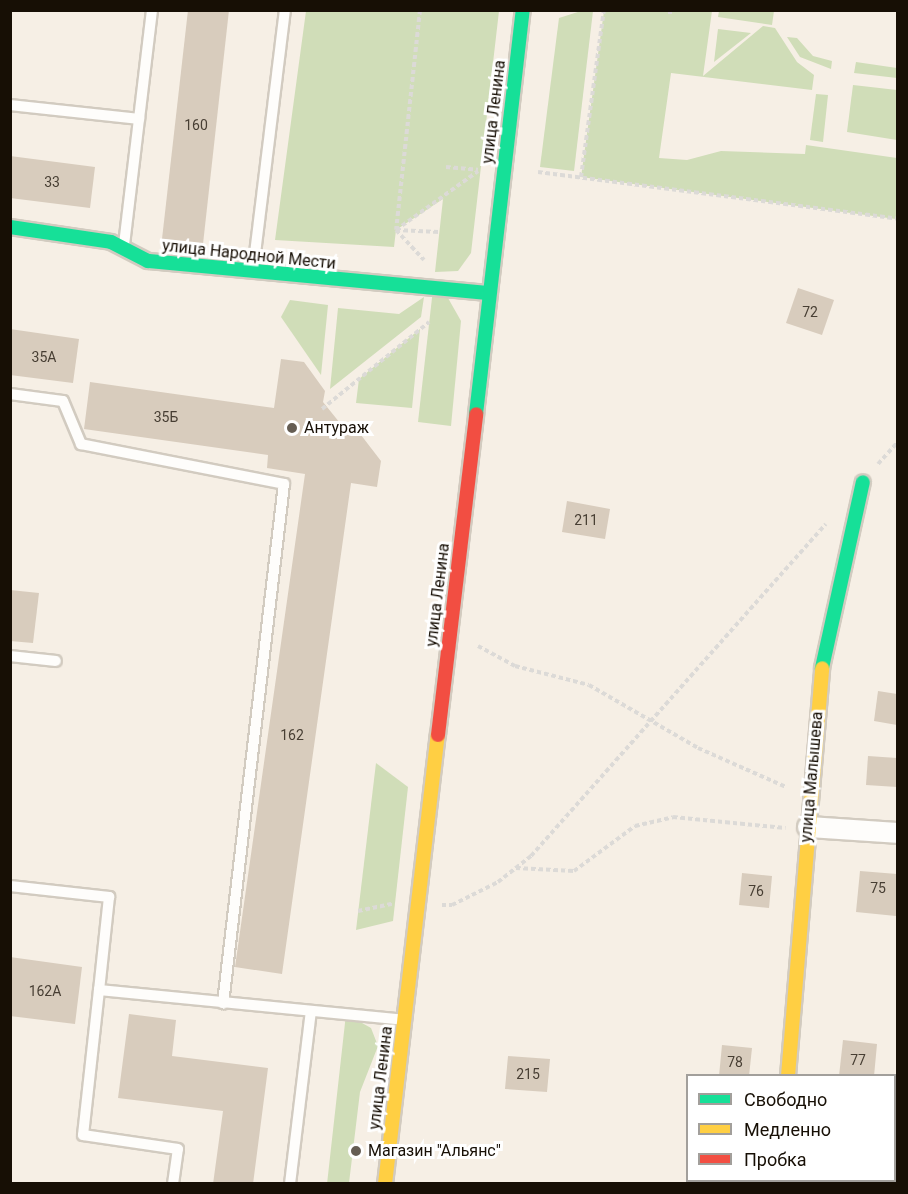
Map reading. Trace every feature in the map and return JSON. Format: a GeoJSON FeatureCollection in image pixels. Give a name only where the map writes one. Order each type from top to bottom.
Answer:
{"type":"FeatureCollection","features":[{"type":"Feature","properties":{"kind":"street","name":"улица Ленина"},"geometry":{"type":"LineString","coordinates":[[385,1184],[523,10]]}},
{"type":"Feature","properties":{"kind":"street","name":"улица Народной Мести"},"geometry":{"type":"LineString","coordinates":[[10,227],[111,242],[148,261],[252,273],[489,293]]}},
{"type":"Feature","properties":{"kind":"street","name":"улица Малышева"},"geometry":{"type":"LineString","coordinates":[[788,1074],[823,655],[863,482]]}},
{"type":"Feature","properties":{"kind":"street"},"geometry":{"type":"LineString","coordinates":[[808,827],[897,833]]}},
{"type":"Feature","properties":{"kind":"lane"},"geometry":{"type":"LineString","coordinates":[[124,249],[152,10]]}},
{"type":"Feature","properties":{"kind":"lane"},"geometry":{"type":"LineString","coordinates":[[252,273],[285,10]]}},
{"type":"Feature","properties":{"kind":"lane"},"geometry":{"type":"LineString","coordinates":[[10,105],[139,119]]}},
{"type":"Feature","properties":{"kind":"lane"},"geometry":{"type":"LineString","coordinates":[[10,394],[63,401],[81,444],[284,484],[223,1003]]}},
{"type":"Feature","properties":{"kind":"lane"},"geometry":{"type":"LineString","coordinates":[[10,656],[56,661]]}},
{"type":"Feature","properties":{"kind":"lane"},"geometry":{"type":"LineString","coordinates":[[10,886],[109,897],[83,1135],[178,1149],[173,1184]]}},
{"type":"Feature","properties":{"kind":"lane"},"geometry":{"type":"LineString","coordinates":[[99,990],[405,1020]]}},
{"type":"Feature","properties":{"kind":"lane"},"geometry":{"type":"LineString","coordinates":[[291,1184],[311,1011]]}},
{"type":"Feature","properties":{"kind":"path"},"geometry":{"type":"LineString","coordinates":[[420,10],[396,230],[427,263]]}},
{"type":"Feature","properties":{"kind":"path"},"geometry":{"type":"LineString","coordinates":[[581,177],[604,10]]}},
{"type":"Feature","properties":{"kind":"path"},"geometry":{"type":"LineString","coordinates":[[396,230],[479,170],[446,167]]}},
{"type":"Feature","properties":{"kind":"path"},"geometry":{"type":"LineString","coordinates":[[537,172],[897,219]]}},
{"type":"Feature","properties":{"kind":"path"},"geometry":{"type":"LineString","coordinates":[[396,230],[439,232]]}},
{"type":"Feature","properties":{"kind":"path"},"geometry":{"type":"LineString","coordinates":[[322,409],[429,321]]}},
{"type":"Feature","properties":{"kind":"path"},"geometry":{"type":"LineString","coordinates":[[358,911],[394,903],[452,905],[516,868],[652,720],[831,517]]}},
{"type":"Feature","properties":{"kind":"path"},"geometry":{"type":"LineString","coordinates":[[478,646],[515,666],[589,685],[698,748],[810,794]]}},
{"type":"Feature","properties":{"kind":"path"},"geometry":{"type":"LineString","coordinates":[[516,868],[574,871],[635,826],[673,817],[808,827]]}},
{"type":"Feature","properties":{"kind":"green space"},"geometry":{"type":"Polygon","coordinates":[[[306,11],[499,11],[471,253],[458,271],[435,272],[443,199],[396,230],[394,247],[275,240],[306,11]]]}},
{"type":"Feature","properties":{"kind":"green space"},"geometry":{"type":"Polygon","coordinates":[[[581,11],[593,11],[574,171],[540,167],[559,18],[581,11]]]}},
{"type":"Feature","properties":{"kind":"green space"},"geometry":{"type":"Polygon","coordinates":[[[604,11],[712,11],[703,76],[763,26],[775,28],[797,62],[814,75],[812,90],[671,73],[659,158],[687,160],[721,151],[805,154],[806,145],[897,158],[896,219],[581,177],[604,11]]]}},
{"type":"Feature","properties":{"kind":"green space"},"geometry":{"type":"Polygon","coordinates":[[[719,11],[774,11],[772,25],[718,17],[719,11]]]}},
{"type":"Feature","properties":{"kind":"green space"},"geometry":{"type":"Polygon","coordinates":[[[718,29],[751,33],[714,62],[718,29]]]}},
{"type":"Feature","properties":{"kind":"green space"},"geometry":{"type":"Polygon","coordinates":[[[787,37],[797,38],[813,56],[832,61],[831,69],[800,57],[787,37]]]}},
{"type":"Feature","properties":{"kind":"green space"},"geometry":{"type":"Polygon","coordinates":[[[856,62],[897,68],[897,78],[854,73],[856,62]]]}},
{"type":"Feature","properties":{"kind":"green space"},"geometry":{"type":"Polygon","coordinates":[[[853,85],[897,90],[897,140],[847,132],[853,85]]]}},
{"type":"Feature","properties":{"kind":"green space"},"geometry":{"type":"Polygon","coordinates":[[[816,94],[828,95],[823,142],[810,140],[816,94]]]}},
{"type":"Feature","properties":{"kind":"green space"},"geometry":{"type":"Polygon","coordinates":[[[433,289],[448,298],[461,321],[451,426],[418,422],[433,289]]]}},
{"type":"Feature","properties":{"kind":"green space"},"geometry":{"type":"Polygon","coordinates":[[[424,297],[421,317],[330,389],[338,308],[399,314],[424,297]]]}},
{"type":"Feature","properties":{"kind":"green space"},"geometry":{"type":"Polygon","coordinates":[[[290,300],[328,305],[321,375],[281,317],[290,300]]]}},
{"type":"Feature","properties":{"kind":"green space"},"geometry":{"type":"Polygon","coordinates":[[[420,329],[412,408],[356,403],[359,379],[420,329]]]}},
{"type":"Feature","properties":{"kind":"green space"},"geometry":{"type":"Polygon","coordinates":[[[376,763],[408,787],[393,921],[356,930],[376,763]]]}},
{"type":"Feature","properties":{"kind":"green space"},"geometry":{"type":"Polygon","coordinates":[[[346,1014],[371,1028],[378,1046],[360,1092],[349,1183],[327,1184],[346,1014]]]}},
{"type":"Feature","properties":{"kind":"building"},"geometry":{"type":"Polygon","coordinates":[[[188,10],[229,10],[203,244],[162,239],[188,10]]]}},
{"type":"Feature","properties":{"kind":"building"},"geometry":{"type":"Polygon","coordinates":[[[10,156],[95,167],[90,208],[10,198],[10,156]]]}},
{"type":"Feature","properties":{"kind":"building"},"geometry":{"type":"Polygon","coordinates":[[[798,288],[834,300],[822,335],[786,323],[798,288]]]}},
{"type":"Feature","properties":{"kind":"building"},"geometry":{"type":"Polygon","coordinates":[[[10,329],[79,339],[73,383],[10,375],[10,329]]]}},
{"type":"Feature","properties":{"kind":"building"},"geometry":{"type":"Polygon","coordinates":[[[281,359],[304,362],[325,391],[323,402],[348,433],[361,435],[381,461],[377,487],[351,483],[282,974],[235,967],[305,474],[267,468],[268,455],[84,429],[90,382],[274,408],[281,359]]]}},
{"type":"Feature","properties":{"kind":"building"},"geometry":{"type":"Polygon","coordinates":[[[567,501],[610,509],[605,539],[562,532],[567,501]]]}},
{"type":"Feature","properties":{"kind":"building"},"geometry":{"type":"Polygon","coordinates":[[[10,590],[39,593],[33,643],[10,641],[10,590]]]}},
{"type":"Feature","properties":{"kind":"building"},"geometry":{"type":"Polygon","coordinates":[[[878,691],[897,694],[897,725],[874,721],[878,691]]]}},
{"type":"Feature","properties":{"kind":"building"},"geometry":{"type":"Polygon","coordinates":[[[868,756],[897,758],[897,787],[866,785],[868,756]]]}},
{"type":"Feature","properties":{"kind":"building"},"geometry":{"type":"Polygon","coordinates":[[[860,871],[897,874],[896,916],[856,912],[860,871]]]}},
{"type":"Feature","properties":{"kind":"building"},"geometry":{"type":"Polygon","coordinates":[[[742,873],[772,876],[769,908],[739,905],[742,873]]]}},
{"type":"Feature","properties":{"kind":"building"},"geometry":{"type":"Polygon","coordinates":[[[10,957],[82,967],[75,1024],[10,1016],[10,957]]]}},
{"type":"Feature","properties":{"kind":"building"},"geometry":{"type":"Polygon","coordinates":[[[129,1014],[176,1020],[172,1056],[268,1068],[253,1184],[213,1184],[223,1111],[118,1098],[129,1014]]]}},
{"type":"Feature","properties":{"kind":"building"},"geometry":{"type":"Polygon","coordinates":[[[843,1040],[877,1044],[874,1074],[839,1074],[843,1040]]]}},
{"type":"Feature","properties":{"kind":"building"},"geometry":{"type":"Polygon","coordinates":[[[722,1045],[752,1048],[749,1074],[719,1074],[722,1045]]]}},
{"type":"Feature","properties":{"kind":"building"},"geometry":{"type":"Polygon","coordinates":[[[508,1056],[550,1059],[547,1092],[505,1089],[508,1056]]]}},
{"type":"Feature","properties":{"kind":"traffic: fast"},"geometry":{"type":"LineString","coordinates":[[476,414],[523,10]]}},
{"type":"Feature","properties":{"kind":"traffic: fast"},"geometry":{"type":"LineString","coordinates":[[10,227],[111,242],[148,261],[489,293]]}},
{"type":"Feature","properties":{"kind":"traffic: fast"},"geometry":{"type":"LineString","coordinates":[[822,668],[863,482]]}},
{"type":"Feature","properties":{"kind":"traffic: slow"},"geometry":{"type":"LineString","coordinates":[[788,1074],[822,668]]}},
{"type":"Feature","properties":{"kind":"traffic: slow"},"geometry":{"type":"LineString","coordinates":[[385,1184],[438,735]]}},
{"type":"Feature","properties":{"kind":"traffic: jam"},"geometry":{"type":"LineString","coordinates":[[438,735],[476,414]]}},
{"type":"Feature","properties":{"kind":"place","name":"Антураж"},"geometry":{"type":"Point","coordinates":[292,428]}},
{"type":"Feature","properties":{"kind":"place","name":"Магазин \"Альянс\""},"geometry":{"type":"Point","coordinates":[356,1151]}}]}
